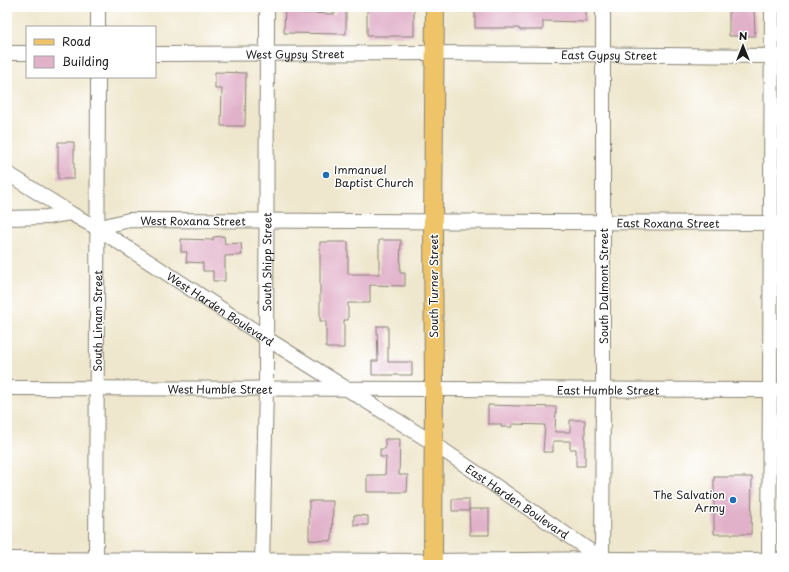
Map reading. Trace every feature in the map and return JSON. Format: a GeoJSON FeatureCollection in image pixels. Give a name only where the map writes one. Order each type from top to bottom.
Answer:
{"type":"FeatureCollection","features":[{"type":"Feature","properties":{"kind":"main road","name":"South Turner Street"},"geometry":{"type":"LineString","coordinates":[[433,563],[433,221],[435,7]]}},
{"type":"Feature","properties":{"kind":"street"},"geometry":{"type":"LineString","coordinates":[[98,7],[98,26]]}},
{"type":"Feature","properties":{"kind":"street","name":"South Shipp Street"},"geometry":{"type":"LineString","coordinates":[[262,562],[266,389],[267,7]]}},
{"type":"Feature","properties":{"kind":"street","name":"South Dalmont Street"},"geometry":{"type":"LineString","coordinates":[[602,562],[604,7]]}},
{"type":"Feature","properties":{"kind":"street"},"geometry":{"type":"LineString","coordinates":[[7,559],[96,562],[774,562],[777,56],[772,7]]}},
{"type":"Feature","properties":{"kind":"street"},"geometry":{"type":"LineString","coordinates":[[7,53],[26,53]]}},
{"type":"Feature","properties":{"kind":"street","name":"West Gypsy Street"},"geometry":{"type":"LineString","coordinates":[[156,54],[435,53]]}},
{"type":"Feature","properties":{"kind":"street","name":"East Gypsy Street"},"geometry":{"type":"LineString","coordinates":[[435,53],[777,56]]}},
{"type":"Feature","properties":{"kind":"street","name":"South Linam Street"},"geometry":{"type":"LineString","coordinates":[[96,562],[98,78]]}},
{"type":"Feature","properties":{"kind":"street","name":"West Harden Boulevard"},"geometry":{"type":"LineString","coordinates":[[7,173],[70,213],[97,228],[266,338],[434,443]]}},
{"type":"Feature","properties":{"kind":"street"},"geometry":{"type":"LineString","coordinates":[[7,218],[47,217],[70,213]]}},
{"type":"Feature","properties":{"kind":"street","name":"West Roxana Street"},"geometry":{"type":"LineString","coordinates":[[97,228],[129,220],[433,221]]}},
{"type":"Feature","properties":{"kind":"street","name":"East Roxana Street"},"geometry":{"type":"LineString","coordinates":[[433,221],[777,223]]}},
{"type":"Feature","properties":{"kind":"street","name":"West Humble Street"},"geometry":{"type":"LineString","coordinates":[[7,388],[434,390]]}},
{"type":"Feature","properties":{"kind":"street","name":"East Humble Street"},"geometry":{"type":"LineString","coordinates":[[434,390],[776,390]]}},
{"type":"Feature","properties":{"kind":"street","name":"East Harden Boulevard"},"geometry":{"type":"LineString","coordinates":[[434,443],[602,562]]}},
{"type":"Feature","properties":{"kind":"building"},"geometry":{"type":"Polygon","coordinates":[[[285,7],[298,7],[298,13],[335,14],[335,7],[346,7],[346,34],[284,33],[285,7]]]}},
{"type":"Feature","properties":{"kind":"building"},"geometry":{"type":"Polygon","coordinates":[[[367,7],[414,7],[414,36],[367,36],[367,7]]]}},
{"type":"Feature","properties":{"kind":"building"},"geometry":{"type":"Polygon","coordinates":[[[475,7],[511,7],[511,11],[541,11],[541,7],[586,7],[586,22],[543,21],[543,30],[519,30],[519,28],[475,28],[475,7]]]}},
{"type":"Feature","properties":{"kind":"building"},"geometry":{"type":"Polygon","coordinates":[[[729,7],[754,7],[755,36],[729,36],[729,7]]]}},
{"type":"Feature","properties":{"kind":"building"},"geometry":{"type":"Polygon","coordinates":[[[215,72],[246,73],[245,126],[221,126],[222,89],[215,89],[215,72]]]}},
{"type":"Feature","properties":{"kind":"building"},"geometry":{"type":"Polygon","coordinates":[[[58,142],[74,142],[74,179],[58,179],[58,142]]]}},
{"type":"Feature","properties":{"kind":"building"},"geometry":{"type":"Polygon","coordinates":[[[224,236],[225,244],[241,243],[242,255],[225,256],[225,281],[213,281],[213,271],[203,271],[203,263],[186,262],[187,252],[181,252],[181,239],[213,240],[213,237],[224,236]]]}},
{"type":"Feature","properties":{"kind":"building"},"geometry":{"type":"Polygon","coordinates":[[[379,240],[401,240],[400,273],[405,273],[405,286],[370,285],[370,303],[348,303],[348,320],[344,320],[344,348],[326,348],[326,321],[320,321],[320,242],[348,242],[348,274],[379,274],[379,240]]]}},
{"type":"Feature","properties":{"kind":"building"},"geometry":{"type":"Polygon","coordinates":[[[377,326],[388,326],[388,362],[412,362],[412,375],[372,375],[372,361],[378,361],[377,326]]]}},
{"type":"Feature","properties":{"kind":"building"},"geometry":{"type":"Polygon","coordinates":[[[488,405],[556,407],[555,432],[570,432],[570,420],[585,420],[585,466],[576,466],[576,449],[570,449],[570,441],[553,441],[553,452],[543,452],[545,425],[512,424],[512,427],[501,427],[501,424],[488,424],[488,405]]]}},
{"type":"Feature","properties":{"kind":"building"},"geometry":{"type":"Polygon","coordinates":[[[385,439],[400,439],[399,475],[408,475],[407,492],[367,492],[367,475],[385,475],[386,457],[380,457],[380,449],[385,449],[385,439]]]}},
{"type":"Feature","properties":{"kind":"building"},"geometry":{"type":"Polygon","coordinates":[[[714,477],[752,477],[751,534],[714,534],[714,477]]]}},
{"type":"Feature","properties":{"kind":"building"},"geometry":{"type":"Polygon","coordinates":[[[452,499],[469,499],[469,511],[452,511],[452,499]]]}},
{"type":"Feature","properties":{"kind":"building"},"geometry":{"type":"Polygon","coordinates":[[[309,501],[333,501],[332,541],[309,540],[309,501]]]}},
{"type":"Feature","properties":{"kind":"building"},"geometry":{"type":"Polygon","coordinates":[[[469,509],[489,509],[489,535],[470,535],[469,509]]]}},
{"type":"Feature","properties":{"kind":"building"},"geometry":{"type":"Polygon","coordinates":[[[354,515],[368,516],[368,525],[354,525],[354,515]]]}},
{"type":"Feature","properties":{"kind":"place","name":"Immanuel Baptist Church"},"geometry":{"type":"Point","coordinates":[326,175]}},
{"type":"Feature","properties":{"kind":"place","name":"The Salvation Army"},"geometry":{"type":"Point","coordinates":[733,500]}}]}
